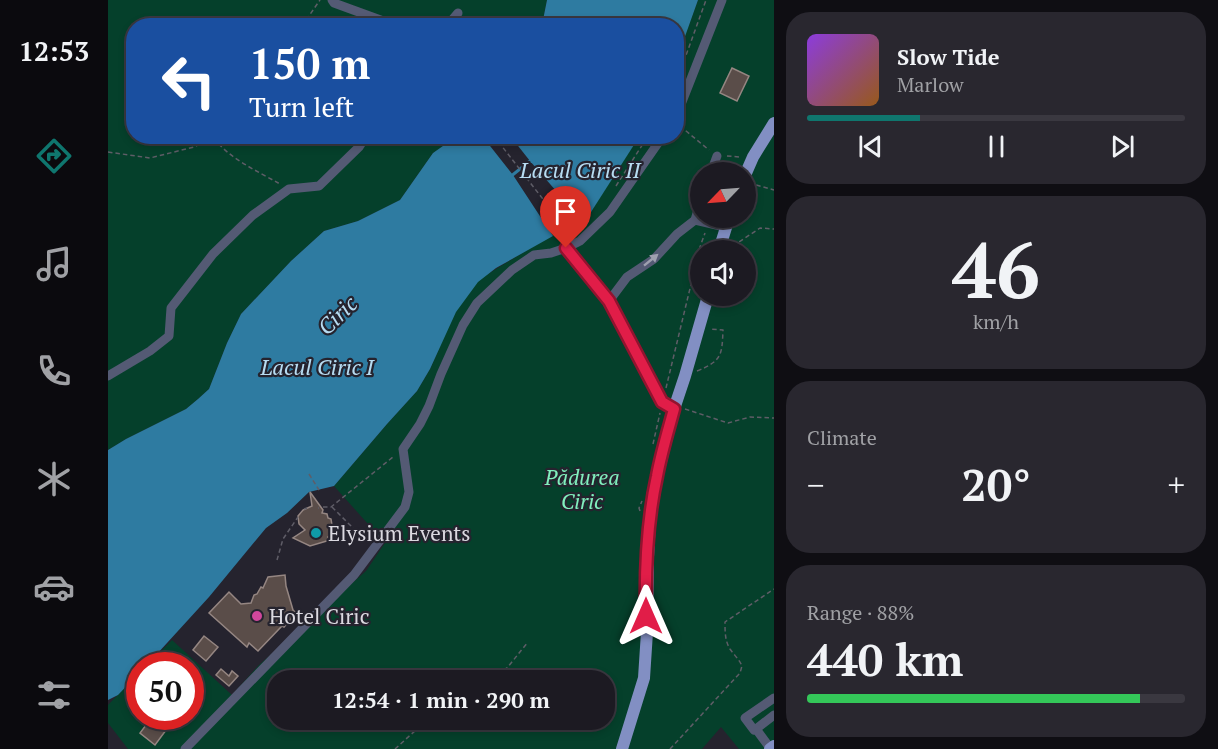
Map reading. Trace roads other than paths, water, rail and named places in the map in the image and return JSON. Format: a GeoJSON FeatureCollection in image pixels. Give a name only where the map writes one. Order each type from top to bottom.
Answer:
{"type":"FeatureCollection","features":[{"type":"Feature","properties":{"kind":"main road"},"geometry":{"type":"LineString","coordinates":[[751,162],[774,123]]}},
{"type":"Feature","properties":{"kind":"main road"},"geometry":{"type":"LineString","coordinates":[[622,749],[644,678],[647,567],[650,521],[657,477],[678,394],[705,306]]}},
{"type":"Feature","properties":{"kind":"street"},"geometry":{"type":"LineString","coordinates":[[332,0],[334,3],[375,18]]}},
{"type":"Feature","properties":{"kind":"street"},"geometry":{"type":"LineString","coordinates":[[684,97],[722,0]]}},
{"type":"Feature","properties":{"kind":"street"},"geometry":{"type":"LineString","coordinates":[[457,18],[461,15]]}},
{"type":"Feature","properties":{"kind":"street"},"geometry":{"type":"LineString","coordinates":[[108,376],[150,351],[169,336],[171,308],[213,254],[253,215],[289,189],[319,186],[361,144]]}},
{"type":"Feature","properties":{"kind":"street"},"geometry":{"type":"LineString","coordinates":[[185,749],[354,575],[405,507],[409,492],[404,449],[429,406],[463,325],[477,303],[512,270],[534,255],[566,248],[580,241],[610,212],[657,144]]}},
{"type":"Feature","properties":{"kind":"street"},"geometry":{"type":"LineString","coordinates":[[715,162],[717,156]]}},
{"type":"Feature","properties":{"kind":"street"},"geometry":{"type":"LineString","coordinates":[[609,301],[627,277],[654,259],[677,234],[690,224]]}},
{"type":"Feature","properties":{"kind":"street"},"geometry":{"type":"LineString","coordinates":[[566,248],[609,301],[662,402],[674,409]]}},
{"type":"Feature","properties":{"kind":"street"},"geometry":{"type":"LineString","coordinates":[[771,748],[745,718],[774,698]]}},
{"type":"Feature","properties":{"kind":"street"},"geometry":{"type":"LineString","coordinates":[[756,729],[774,715]]}},
{"type":"Feature","properties":{"kind":"water"},"geometry":{"type":"Polygon","coordinates":[[[547,0],[698,0],[684,39],[684,18],[543,18],[547,0]]]}},
{"type":"Feature","properties":{"kind":"water","name":"Lacul Ciric I"},"geometry":{"type":"Polygon","coordinates":[[[446,144],[489,144],[513,175],[553,236],[496,268],[478,282],[456,312],[430,369],[417,391],[334,486],[309,492],[287,513],[266,528],[209,597],[159,652],[126,652],[126,687],[118,695],[108,700],[108,450],[186,409],[209,389],[241,314],[291,261],[324,231],[358,221],[400,200],[433,153],[446,144]]]}},
{"type":"Feature","properties":{"kind":"water","name":"Lacul Ciric II"},"geometry":{"type":"Polygon","coordinates":[[[517,144],[635,144],[584,223],[517,144]]]}},
{"type":"Feature","properties":{"kind":"waterway","name":"Ciric"},"geometry":{"type":"LineString","coordinates":[[510,177],[530,161],[534,162]]}},
{"type":"Feature","properties":{"kind":"place","name":"Elysium Events"},"geometry":{"type":"Point","coordinates":[316,533]}},
{"type":"Feature","properties":{"kind":"place","name":"Hotel Ciric"},"geometry":{"type":"Point","coordinates":[257,616]}},
{"type":"Feature","properties":{"kind":"park label","name":"Pădurea Ciric"},"geometry":{"type":"Point","coordinates":[582,489]}}]}
